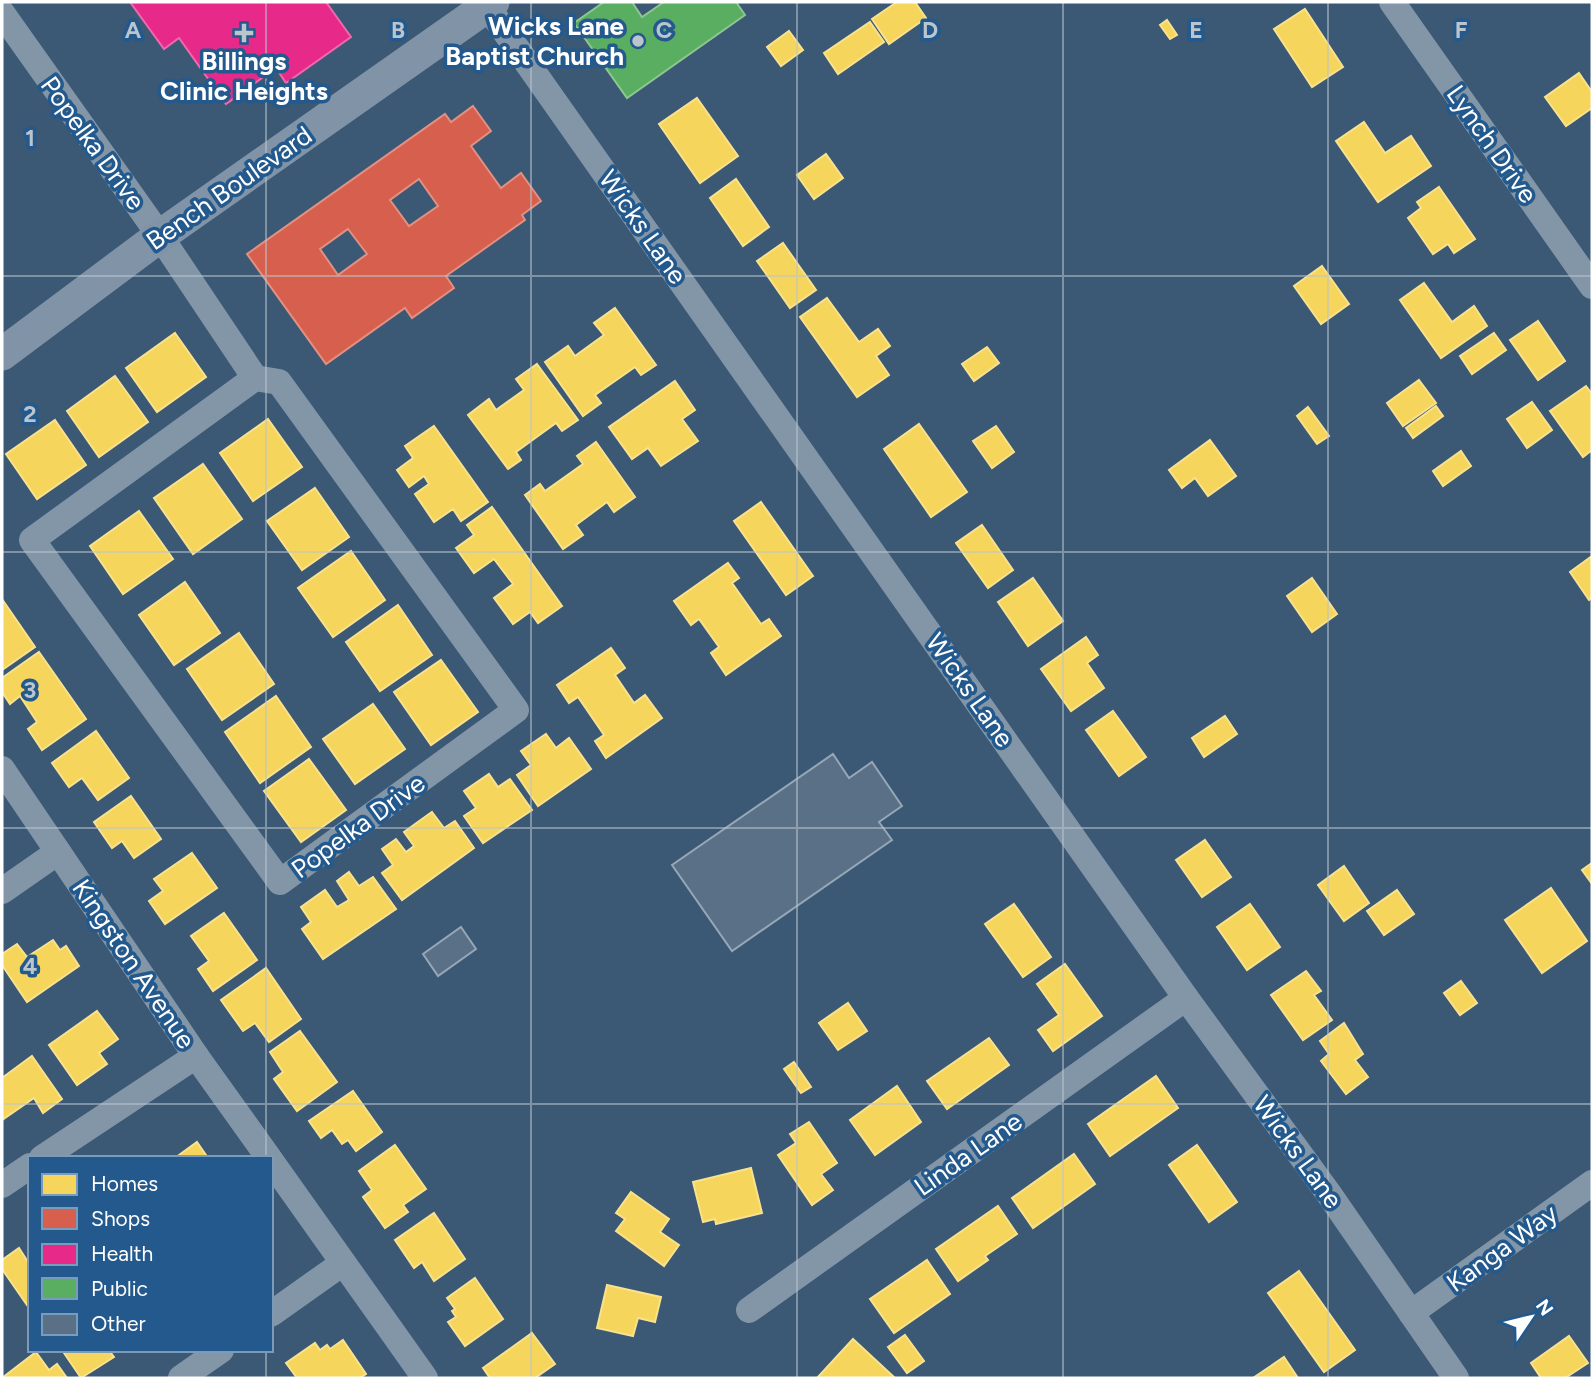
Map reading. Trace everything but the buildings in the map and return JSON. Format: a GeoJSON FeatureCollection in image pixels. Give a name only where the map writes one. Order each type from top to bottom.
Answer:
{"type":"FeatureCollection","features":[{"type":"Feature","properties":{"kind":"main road","name":"Bench Boulevard"},"geometry":{"type":"LineString","coordinates":[[2,354],[160,236],[488,3]]}},
{"type":"Feature","properties":{"kind":"street","name":"Lynch Drive"},"geometry":{"type":"LineString","coordinates":[[1392,2],[1592,286]]}},
{"type":"Feature","properties":{"kind":"street","name":"Wicks Lane"},"geometry":{"type":"LineString","coordinates":[[488,3],[1456,1378]]}},
{"type":"Feature","properties":{"kind":"street","name":"Popelka Drive"},"geometry":{"type":"LineString","coordinates":[[2,13],[160,236],[255,378],[279,382],[516,710],[280,882],[32,540],[255,378]]}},
{"type":"Feature","properties":{"kind":"street","name":"Kingston Avenue"},"geometry":{"type":"LineString","coordinates":[[2,769],[267,1156]]}},
{"type":"Feature","properties":{"kind":"street"},"geometry":{"type":"LineString","coordinates":[[2,891],[58,852]]}},
{"type":"Feature","properties":{"kind":"street","name":"Linda Lane"},"geometry":{"type":"LineString","coordinates":[[749,1310],[1186,998]]}},
{"type":"Feature","properties":{"kind":"street"},"geometry":{"type":"LineString","coordinates":[[45,1156],[197,1056]]}},
{"type":"Feature","properties":{"kind":"street","name":"Kingston Avenue"},"geometry":{"type":"LineString","coordinates":[[273,1164],[425,1378]]}},
{"type":"Feature","properties":{"kind":"street"},"geometry":{"type":"LineString","coordinates":[[2,1185],[28,1167]]}},
{"type":"Feature","properties":{"kind":"street","name":"Kanga Way"},"geometry":{"type":"LineString","coordinates":[[1411,1313],[1592,1183]]}},
{"type":"Feature","properties":{"kind":"street"},"geometry":{"type":"LineString","coordinates":[[273,1313],[343,1263]]}},
{"type":"Feature","properties":{"kind":"street"},"geometry":{"type":"LineString","coordinates":[[181,1378],[217,1352]]}},
{"type":"Feature","properties":{"kind":"place","name":"Billings Clinic Heights"},"geometry":{"type":"Point","coordinates":[244,33]}},
{"type":"Feature","properties":{"kind":"place","name":"Wicks Lane Baptist Church"},"geometry":{"type":"Point","coordinates":[638,41]}}]}
